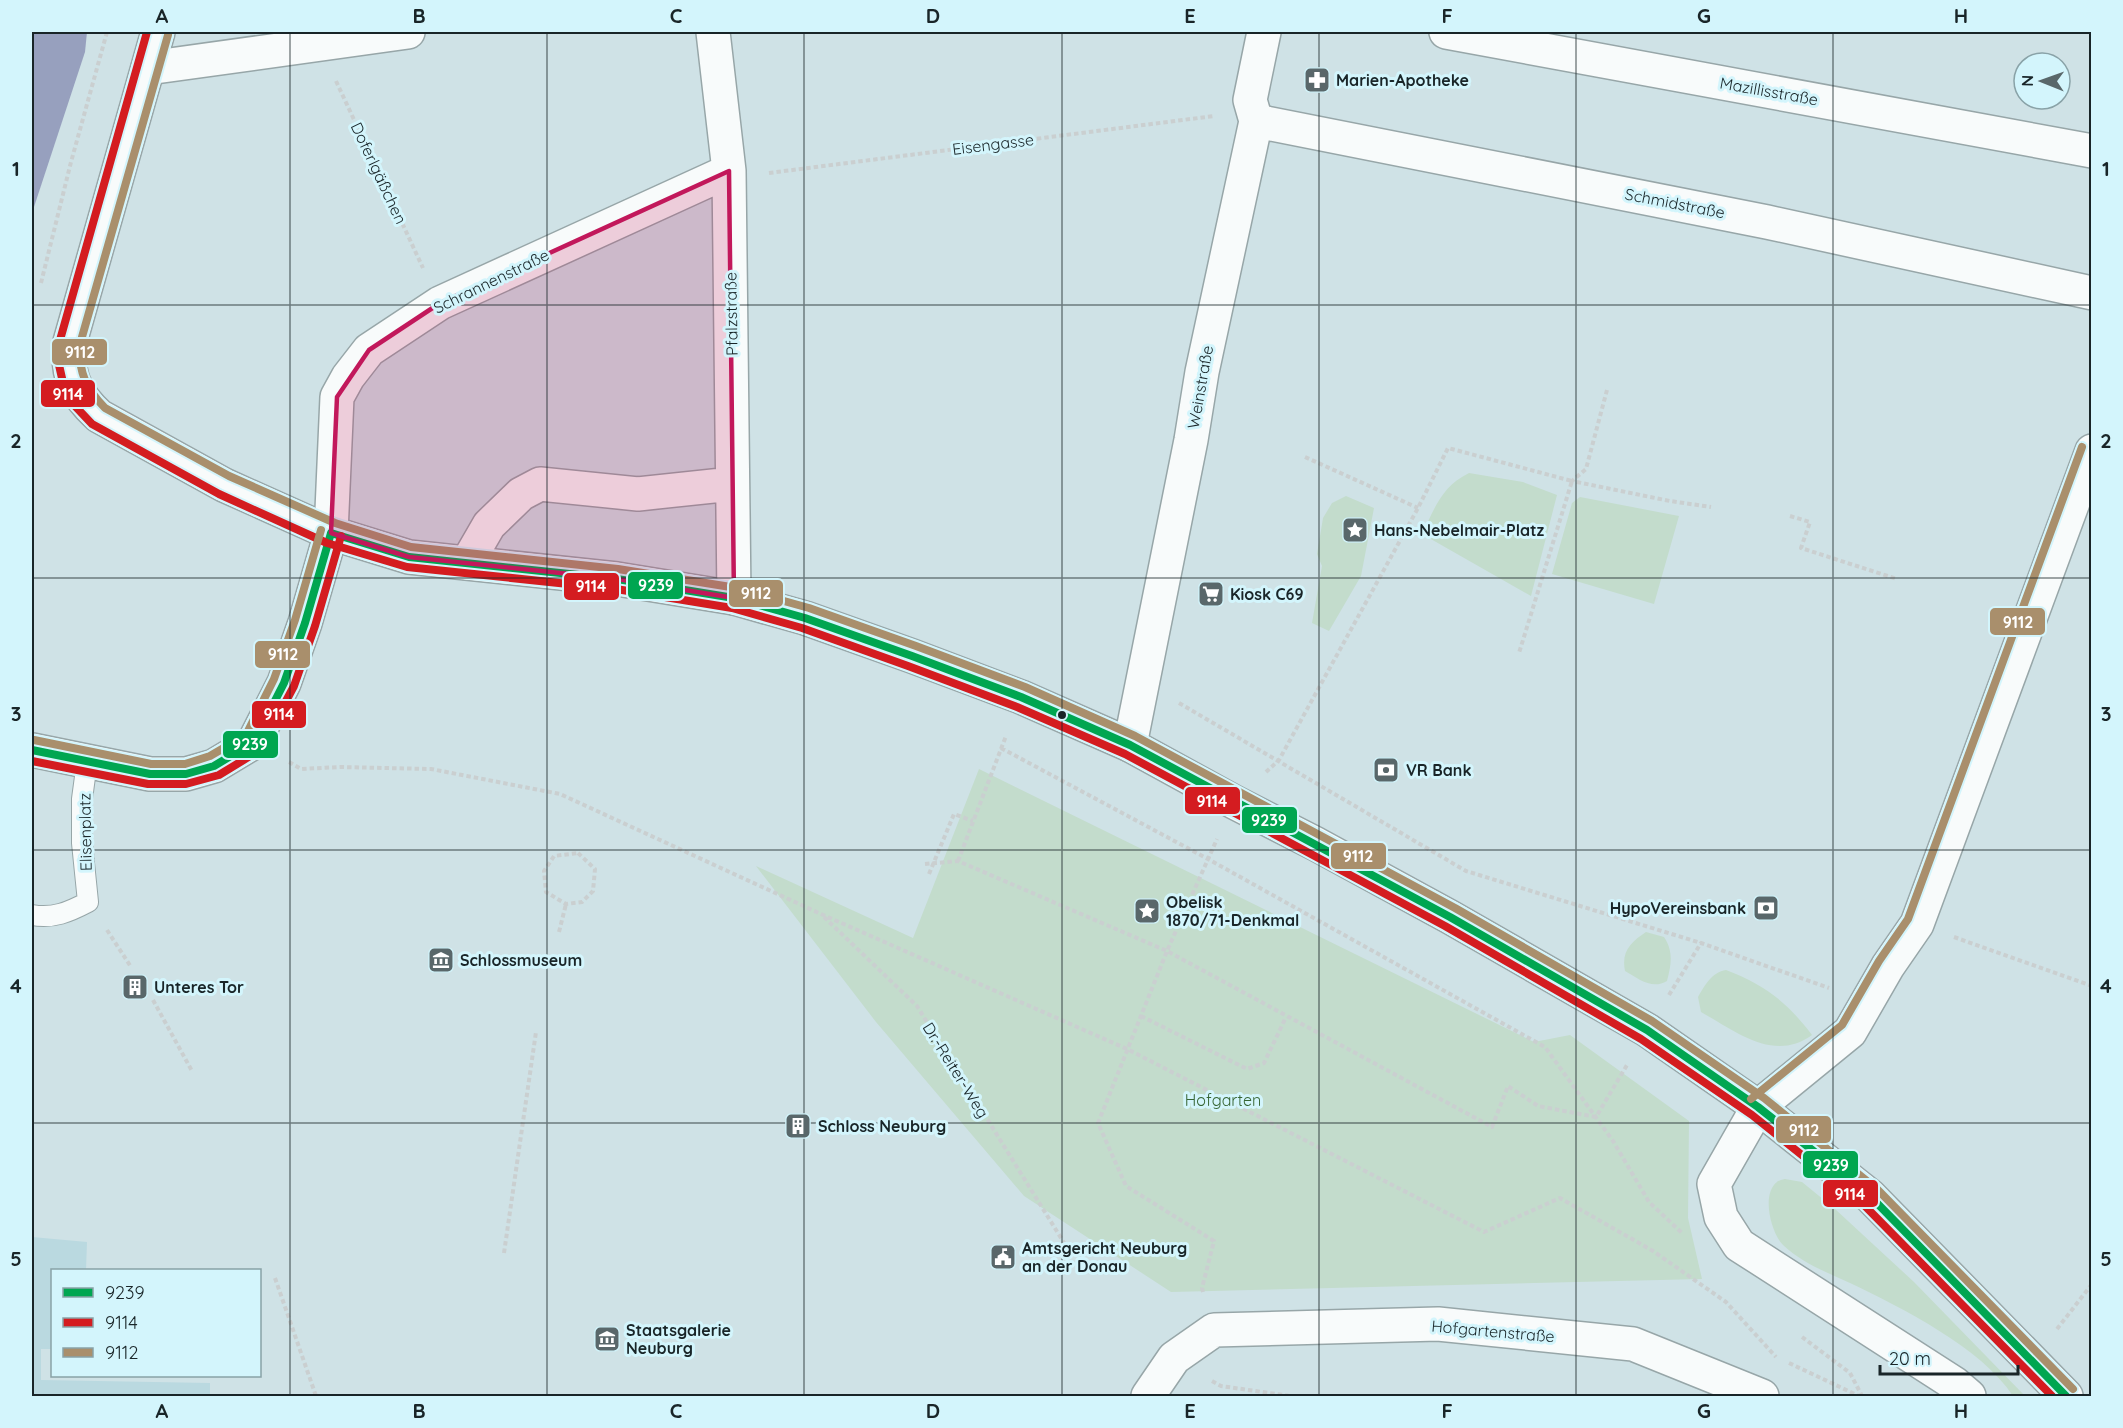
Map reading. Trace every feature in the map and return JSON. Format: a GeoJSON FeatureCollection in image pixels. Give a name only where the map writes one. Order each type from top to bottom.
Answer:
{"type":"FeatureCollection","features":[{"type":"Feature","properties":{"kind":"street"},"geometry":{"type":"LineString","coordinates":[[158,32],[70,342],[68,359],[73,382],[82,401],[99,416],[224,484],[331,533],[410,557],[617,579],[734,598],[805,618],[1021,698],[1130,745],[1450,917],[1647,1030],[1758,1107],[1870,1196],[2066,1396]]}},
{"type":"Feature","properties":{"kind":"street"},"geometry":{"type":"LineString","coordinates":[[148,68],[408,32]]}},
{"type":"Feature","properties":{"kind":"street","name":"Pfalzstraße"},"geometry":{"type":"LineString","coordinates":[[712,32],[729,171],[734,598]]}},
{"type":"Feature","properties":{"kind":"street","name":"Weinstraße"},"geometry":{"type":"LineString","coordinates":[[1130,745],[1191,440],[1202,372],[1256,121],[1250,100],[1264,32]]}},
{"type":"Feature","properties":{"kind":"street","name":"Mazillisstraße"},"geometry":{"type":"LineString","coordinates":[[1446,32],[2091,151]]}},
{"type":"Feature","properties":{"kind":"street","name":"Schmidstraße"},"geometry":{"type":"LineString","coordinates":[[1256,121],[1767,222],[2091,293]]}},
{"type":"Feature","properties":{"kind":"street","name":"Schrannenstraße"},"geometry":{"type":"LineString","coordinates":[[87,762],[150,774],[186,774],[214,766],[254,742],[284,682],[305,623],[331,533],[338,397],[348,376],[369,350],[440,303],[729,171]]}},
{"type":"Feature","properties":{"kind":"street"},"geometry":{"type":"LineString","coordinates":[[1969,1396],[1955,1384],[1739,1245],[1720,1217],[1714,1184],[1758,1107],[1850,1032],[1888,966],[1917,924],[2091,451]]}},
{"type":"Feature","properties":{"kind":"street"},"geometry":{"type":"LineString","coordinates":[[467,562],[489,525],[520,494],[540,484],[638,494],[732,484]]}},
{"type":"Feature","properties":{"kind":"street"},"geometry":{"type":"LineString","coordinates":[[32,750],[87,762]]}},
{"type":"Feature","properties":{"kind":"street","name":"Hofgartenstraße"},"geometry":{"type":"LineString","coordinates":[[1174,1358],[1214,1330],[1438,1324],[1633,1344],[1759,1394]]}},
{"type":"Feature","properties":{"kind":"street"},"geometry":{"type":"LineString","coordinates":[[1148,1396],[1174,1358]]}},
{"type":"Feature","properties":{"kind":"lane","name":"Elisenplatz"},"geometry":{"type":"LineString","coordinates":[[87,762],[82,799],[82,843],[88,902]]}},
{"type":"Feature","properties":{"kind":"lane"},"geometry":{"type":"LineString","coordinates":[[32,915],[41,917],[64,914],[88,902]]}},
{"type":"Feature","properties":{"kind":"path"},"geometry":{"type":"LineString","coordinates":[[40,288],[71,162],[107,32]]}},
{"type":"Feature","properties":{"kind":"path","name":"Doferlgäßchen"},"geometry":{"type":"LineString","coordinates":[[318,43],[440,303]]}},
{"type":"Feature","properties":{"kind":"path","name":"Eisengasse"},"geometry":{"type":"LineString","coordinates":[[729,171],[754,175],[1215,116],[1256,121]]}},
{"type":"Feature","properties":{"kind":"path"},"geometry":{"type":"LineString","coordinates":[[1519,653],[1572,481],[1586,469],[1607,390]]}},
{"type":"Feature","properties":{"kind":"path"},"geometry":{"type":"LineString","coordinates":[[1202,1288],[1214,1241],[1126,1186],[1098,1123],[1167,951],[1234,802],[1279,760],[1418,508],[1448,448],[1572,481],[1711,507]]}},
{"type":"Feature","properties":{"kind":"path"},"geometry":{"type":"LineString","coordinates":[[1305,457],[1418,508]]}},
{"type":"Feature","properties":{"kind":"path"},"geometry":{"type":"LineString","coordinates":[[1790,516],[1810,522],[1801,548],[1897,579]]}},
{"type":"Feature","properties":{"kind":"path"},"geometry":{"type":"LineString","coordinates":[[1143,683],[1279,760],[1466,871],[1701,943],[1868,1001]]}},
{"type":"Feature","properties":{"kind":"path"},"geometry":{"type":"LineString","coordinates":[[958,861],[1021,698]]}},
{"type":"Feature","properties":{"kind":"path"},"geometry":{"type":"LineString","coordinates":[[1001,748],[1208,859],[1545,1047],[1613,1141],[1649,1202],[1684,1235]]}},
{"type":"Feature","properties":{"kind":"path"},"geometry":{"type":"LineString","coordinates":[[301,769],[340,767],[431,770],[560,794],[821,914],[1127,1049],[1484,1232],[1560,1198],[1653,1251],[1726,1302],[1777,1357],[1759,1394]]}},
{"type":"Feature","properties":{"kind":"path"},"geometry":{"type":"LineString","coordinates":[[929,874],[954,814],[973,821]]}},
{"type":"Feature","properties":{"kind":"path"},"geometry":{"type":"LineString","coordinates":[[578,853],[595,869],[593,891],[582,902],[566,904],[546,892],[544,872],[554,856],[578,853]]}},
{"type":"Feature","properties":{"kind":"path"},"geometry":{"type":"LineString","coordinates":[[925,864],[958,861],[1167,951],[1491,1127],[1508,1086],[1539,1106],[1596,1117]]}},
{"type":"Feature","properties":{"kind":"path"},"geometry":{"type":"LineString","coordinates":[[88,902],[131,967]]}},
{"type":"Feature","properties":{"kind":"path"},"geometry":{"type":"LineString","coordinates":[[560,932],[566,904]]}},
{"type":"Feature","properties":{"kind":"path","name":"Dr.-Reiter-Weg"},"geometry":{"type":"LineString","coordinates":[[821,914],[917,1006],[1066,1246]]}},
{"type":"Feature","properties":{"kind":"path"},"geometry":{"type":"LineString","coordinates":[[1917,924],[2091,986]]}},
{"type":"Feature","properties":{"kind":"path"},"geometry":{"type":"LineString","coordinates":[[1596,1117],[1701,943]]}},
{"type":"Feature","properties":{"kind":"path"},"geometry":{"type":"LineString","coordinates":[[153,1000],[192,1071]]}},
{"type":"Feature","properties":{"kind":"path"},"geometry":{"type":"LineString","coordinates":[[1141,1016],[1247,1069],[1264,1063],[1287,1017]]}},
{"type":"Feature","properties":{"kind":"path"},"geometry":{"type":"LineString","coordinates":[[504,1253],[536,1032]]}},
{"type":"Feature","properties":{"kind":"path"},"geometry":{"type":"LineString","coordinates":[[275,1278],[316,1396]]}},
{"type":"Feature","properties":{"kind":"path"},"geometry":{"type":"LineString","coordinates":[[2032,1362],[2091,1284]]}},
{"type":"Feature","properties":{"kind":"path"},"geometry":{"type":"LineString","coordinates":[[1793,1331],[1850,1373],[1861,1396]]}},
{"type":"Feature","properties":{"kind":"path"},"geometry":{"type":"LineString","coordinates":[[1174,1358],[1221,1386],[1290,1396]]}},
{"type":"Feature","properties":{"kind":"path"},"geometry":{"type":"LineString","coordinates":[[1787,1362],[1861,1396]]}},
{"type":"Feature","properties":{"kind":"highlighted area"},"geometry":{"type":"Polygon","coordinates":[[[729,171],[734,598],[617,579],[409,557],[331,533],[337,397],[369,350],[440,303],[729,171]]]}},
{"type":"Feature","properties":{"kind":"shaded area"},"geometry":{"type":"Polygon","coordinates":[[[32,32],[87,32],[85,52],[32,213],[32,32]]]}},
{"type":"Feature","properties":{"kind":"shaded area"},"geometry":{"type":"Polygon","coordinates":[[[32,1237],[87,1242],[86,1269],[51,1269],[51,1349],[41,1349],[41,1380],[210,1383],[210,1396],[32,1396],[32,1237]]]}},
{"type":"Feature","properties":{"kind":"green space"},"geometry":{"type":"Polygon","coordinates":[[[1469,473],[1523,482],[1557,495],[1531,596],[1422,534],[1445,492],[1469,473]]]}},
{"type":"Feature","properties":{"kind":"green space"},"geometry":{"type":"Polygon","coordinates":[[[1346,496],[1374,508],[1361,576],[1329,631],[1312,623],[1322,566],[1317,554],[1323,518],[1332,503],[1346,496]]]}},
{"type":"Feature","properties":{"kind":"green space"},"geometry":{"type":"Polygon","coordinates":[[[1580,497],[1679,516],[1654,604],[1552,574],[1572,503],[1580,497]]]}},
{"type":"Feature","properties":{"kind":"green space","name":"Hofgarten"},"geometry":{"type":"Polygon","coordinates":[[[979,769],[1534,1042],[1570,1035],[1689,1121],[1688,1218],[1702,1279],[1171,1292],[1024,1196],[876,1022],[756,866],[913,938],[979,769]]]}},
{"type":"Feature","properties":{"kind":"green space"},"geometry":{"type":"Polygon","coordinates":[[[1646,932],[1664,937],[1667,943],[1671,959],[1667,981],[1651,984],[1625,971],[1624,958],[1628,948],[1646,932]]]}},
{"type":"Feature","properties":{"kind":"green space"},"geometry":{"type":"Polygon","coordinates":[[[1726,970],[1764,988],[1784,1004],[1812,1035],[1798,1043],[1783,1046],[1769,1045],[1741,1035],[1701,1012],[1698,997],[1713,976],[1726,970]]]}},
{"type":"Feature","properties":{"kind":"green space"},"geometry":{"type":"Polygon","coordinates":[[[1785,1179],[1802,1182],[1835,1209],[1914,1282],[2025,1396],[2013,1396],[1982,1362],[1939,1331],[1893,1304],[1806,1262],[1783,1245],[1775,1232],[1769,1204],[1772,1188],[1777,1182],[1785,1179]]]}},
{"type":"Feature","properties":{"kind":"transit line","name":"9114"},"geometry":{"type":"LineString","coordinates":[[147,32],[60,340],[59,365],[64,387],[75,406],[92,424],[219,494],[327,543],[407,567],[616,589],[732,608],[802,628],[908,666],[1017,707],[1125,754],[1445,926],[1641,1039],[1752,1115],[1863,1204],[2052,1396]]}},
{"type":"Feature","properties":{"kind":"transit line","name":"9112"},"geometry":{"type":"LineString","coordinates":[[168,35],[80,344],[80,363],[88,387],[105,408],[229,476],[335,523],[411,547],[618,569],[737,588],[809,608],[916,646],[1025,687],[1135,736],[1455,908],[1652,1021],[1764,1098],[1877,1189],[2073,1389]]}},
{"type":"Feature","properties":{"kind":"transit line","name":"9112"},"geometry":{"type":"LineString","coordinates":[[1751,1099],[1842,1025],[1879,961],[1908,919],[2082,447]]}},
{"type":"Feature","properties":{"kind":"transit line","name":"9112"},"geometry":{"type":"LineString","coordinates":[[34,740],[151,764],[185,764],[210,756],[246,735],[274,679],[295,620],[321,530]]}},
{"type":"Feature","properties":{"kind":"transit line","name":"9239"},"geometry":{"type":"LineString","coordinates":[[331,533],[409,557],[617,579],[734,598],[805,618],[912,656],[1021,697],[1130,745],[1450,917],[1647,1030],[1758,1107],[1870,1196],[2066,1396]]}},
{"type":"Feature","properties":{"kind":"transit line","name":"9239"},"geometry":{"type":"LineString","coordinates":[[32,750],[150,774],[186,774],[214,766],[254,742],[284,683],[305,623],[331,533]]}},
{"type":"Feature","properties":{"kind":"transit line","name":"9114"},"geometry":{"type":"LineString","coordinates":[[32,761],[148,784],[186,784],[219,775],[260,750],[294,686],[315,626],[341,536]]}},
{"type":"Feature","properties":{"kind":"place","name":"Marien-Apotheke"},"geometry":{"type":"Point","coordinates":[1317,80]}},
{"type":"Feature","properties":{"kind":"place","name":"Hans-Nebelmair-Platz"},"geometry":{"type":"Point","coordinates":[1355,530]}},
{"type":"Feature","properties":{"kind":"place","name":"Kiosk C69"},"geometry":{"type":"Point","coordinates":[1211,594]}},
{"type":"Feature","properties":{"kind":"place","name":"VR Bank"},"geometry":{"type":"Point","coordinates":[1386,770]}},
{"type":"Feature","properties":{"kind":"place","name":"HypoVereinsbank"},"geometry":{"type":"Point","coordinates":[1766,908]}},
{"type":"Feature","properties":{"kind":"place","name":"Obelisk 1870/71-Denkmal"},"geometry":{"type":"Point","coordinates":[1147,911]}},
{"type":"Feature","properties":{"kind":"place","name":"Schlossmuseum"},"geometry":{"type":"Point","coordinates":[441,960]}},
{"type":"Feature","properties":{"kind":"place","name":"Unteres Tor"},"geometry":{"type":"Point","coordinates":[135,987]}},
{"type":"Feature","properties":{"kind":"place","name":"Schloss Neuburg"},"geometry":{"type":"Point","coordinates":[798,1126]}},
{"type":"Feature","properties":{"kind":"place","name":"Amtsgericht Neuburg an der Donau"},"geometry":{"type":"Point","coordinates":[1003,1257]}},
{"type":"Feature","properties":{"kind":"place","name":"Staatsgalerie Neuburg"},"geometry":{"type":"Point","coordinates":[607,1339]}}]}
